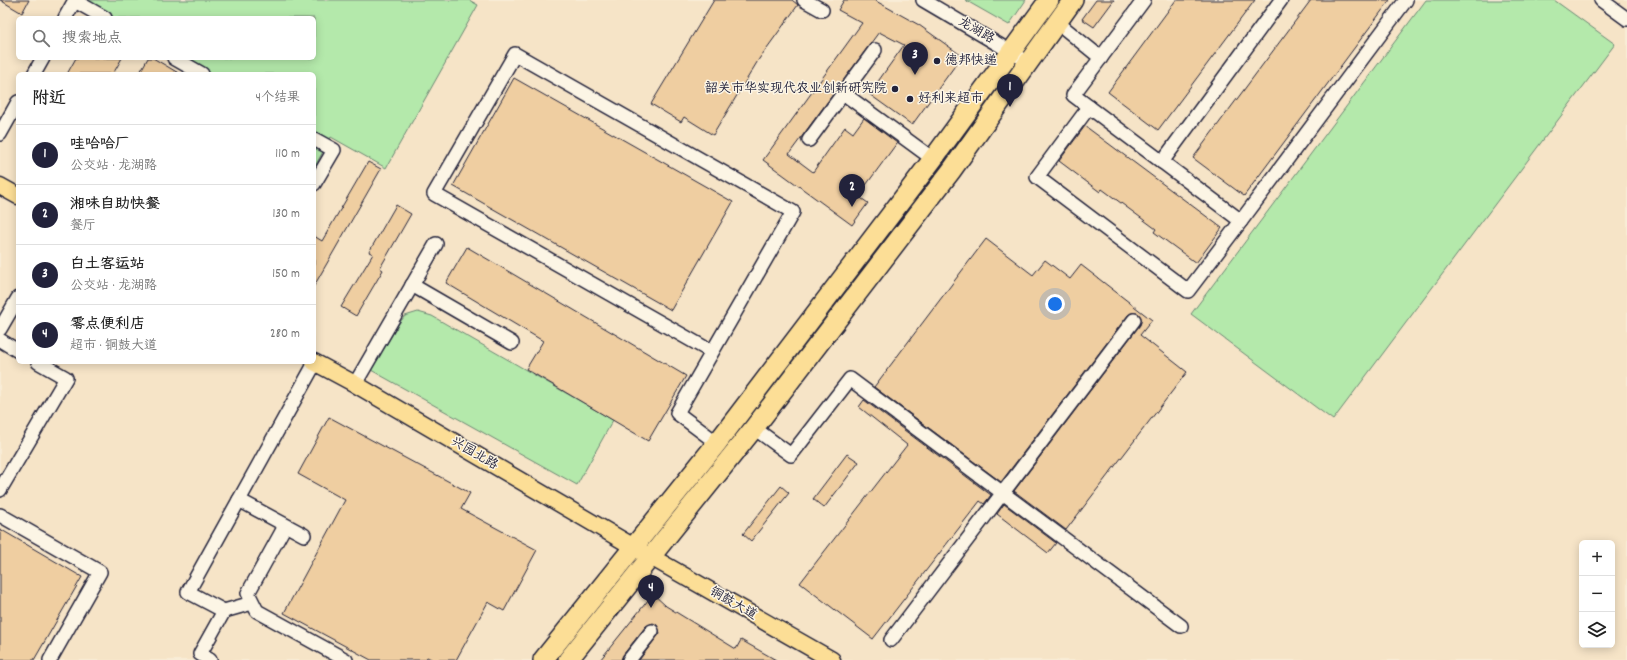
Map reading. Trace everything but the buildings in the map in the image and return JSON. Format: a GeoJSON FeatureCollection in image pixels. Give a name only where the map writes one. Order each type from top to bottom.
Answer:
{"type":"FeatureCollection","features":[{"type":"Feature","properties":{"kind":"highway"},"geometry":{"type":"LineString","coordinates":[[543,660],[716,443],[933,159],[1049,0]]}},
{"type":"Feature","properties":{"kind":"highway"},"geometry":{"type":"LineString","coordinates":[[568,660],[754,428],[951,171],[1073,0]]}},
{"type":"Feature","properties":{"kind":"main road"},"geometry":{"type":"LineString","coordinates":[[0,186],[16,195]]}},
{"type":"Feature","properties":{"kind":"main road","name":"兴园北路"},"geometry":{"type":"LineString","coordinates":[[316,363],[633,547]]}},
{"type":"Feature","properties":{"kind":"main road","name":"铜鼓大道"},"geometry":{"type":"LineString","coordinates":[[633,547],[832,660]]}},
{"type":"Feature","properties":{"kind":"street"},"geometry":{"type":"LineString","coordinates":[[66,16],[75,0],[102,16]]}},
{"type":"Feature","properties":{"kind":"street"},"geometry":{"type":"LineString","coordinates":[[804,0],[822,10]]}},
{"type":"Feature","properties":{"kind":"street","name":"龙湖路"},"geometry":{"type":"LineString","coordinates":[[923,0],[1029,63]]}},
{"type":"Feature","properties":{"kind":"street"},"geometry":{"type":"LineString","coordinates":[[1144,0],[1073,95],[1241,221]]}},
{"type":"Feature","properties":{"kind":"street"},"geometry":{"type":"LineString","coordinates":[[1162,162],[1281,0]]}},
{"type":"Feature","properties":{"kind":"street"},"geometry":{"type":"LineString","coordinates":[[1089,107],[1037,177],[1188,291],[1406,0]]}},
{"type":"Feature","properties":{"kind":"street"},"geometry":{"type":"LineString","coordinates":[[1600,0],[1627,19]]}},
{"type":"Feature","properties":{"kind":"street"},"geometry":{"type":"LineString","coordinates":[[1058,23],[1100,58]]}},
{"type":"Feature","properties":{"kind":"street"},"geometry":{"type":"LineString","coordinates":[[809,140],[875,50]]}},
{"type":"Feature","properties":{"kind":"street"},"geometry":{"type":"LineString","coordinates":[[712,352],[434,194],[515,54],[793,212],[677,413],[716,443]]}},
{"type":"Feature","properties":{"kind":"street"},"geometry":{"type":"LineString","coordinates":[[35,72],[42,60]]}},
{"type":"Feature","properties":{"kind":"street"},"geometry":{"type":"LineString","coordinates":[[178,60],[198,72]]}},
{"type":"Feature","properties":{"kind":"street"},"geometry":{"type":"LineString","coordinates":[[843,93],[933,159]]}},
{"type":"Feature","properties":{"kind":"street"},"geometry":{"type":"LineString","coordinates":[[0,134],[16,106]]}},
{"type":"Feature","properties":{"kind":"street"},"geometry":{"type":"LineString","coordinates":[[316,140],[334,150],[316,181]]}},
{"type":"Feature","properties":{"kind":"street"},"geometry":{"type":"LineString","coordinates":[[355,384],[436,244]]}},
{"type":"Feature","properties":{"kind":"street"},"geometry":{"type":"LineString","coordinates":[[412,285],[512,343]]}},
{"type":"Feature","properties":{"kind":"street"},"geometry":{"type":"LineString","coordinates":[[0,329],[16,301]]}},
{"type":"Feature","properties":{"kind":"street"},"geometry":{"type":"LineString","coordinates":[[891,640],[1134,320]]}},
{"type":"Feature","properties":{"kind":"street"},"geometry":{"type":"LineString","coordinates":[[0,340],[16,349]]}},
{"type":"Feature","properties":{"kind":"street"},"geometry":{"type":"LineString","coordinates":[[0,490],[66,378],[42,364]]}},
{"type":"Feature","properties":{"kind":"street"},"geometry":{"type":"LineString","coordinates":[[252,603],[224,611],[188,592],[314,364]]}},
{"type":"Feature","properties":{"kind":"street"},"geometry":{"type":"LineString","coordinates":[[754,428],[790,455],[850,379],[1181,626]]}},
{"type":"Feature","properties":{"kind":"street"},"geometry":{"type":"LineString","coordinates":[[239,500],[304,535]]}},
{"type":"Feature","properties":{"kind":"street"},"geometry":{"type":"LineString","coordinates":[[0,515],[100,572],[50,660]]}},
{"type":"Feature","properties":{"kind":"street"},"geometry":{"type":"LineString","coordinates":[[285,526],[248,593],[252,603],[257,611],[346,660]]}},
{"type":"Feature","properties":{"kind":"street"},"geometry":{"type":"LineString","coordinates":[[210,660],[200,654],[224,611]]}},
{"type":"Feature","properties":{"kind":"street"},"geometry":{"type":"LineString","coordinates":[[629,660],[652,631]]}},
{"type":"Feature","properties":{"kind":"shaded area"},"geometry":{"type":"Polygon","coordinates":[[[0,0],[1627,0],[1627,660],[0,660],[0,0]]]}},
{"type":"Feature","properties":{"kind":"green space"},"geometry":{"type":"Polygon","coordinates":[[[86,0],[469,0],[478,5],[386,168],[331,137],[316,164],[316,72],[208,72],[186,60],[316,60],[316,16],[110,16],[85,2],[86,0]]]}},
{"type":"Feature","properties":{"kind":"green space"},"geometry":{"type":"Polygon","coordinates":[[[965,0],[1026,0],[1009,25],[965,0]]]}},
{"type":"Feature","properties":{"kind":"green space"},"geometry":{"type":"Polygon","coordinates":[[[1426,0],[1554,0],[1615,44],[1333,420],[1191,314],[1426,0]]]}},
{"type":"Feature","properties":{"kind":"green space"},"geometry":{"type":"Polygon","coordinates":[[[418,312],[432,316],[613,420],[577,485],[371,370],[400,322],[405,316],[418,312]]]}},
{"type":"Feature","properties":{"kind":"place","name":"德邦快递"},"geometry":{"type":"Point","coordinates":[937,61]}},
{"type":"Feature","properties":{"kind":"place","name":"白土客运站"},"geometry":{"type":"Point","coordinates":[915,75]}},
{"type":"Feature","properties":{"kind":"place","name":"韶关市华实现代农业创新研究院"},"geometry":{"type":"Point","coordinates":[895,89]}},
{"type":"Feature","properties":{"kind":"place","name":"好利来超市"},"geometry":{"type":"Point","coordinates":[910,99]}},
{"type":"Feature","properties":{"kind":"place","name":"哇哈哈厂"},"geometry":{"type":"Point","coordinates":[1010,107]}},
{"type":"Feature","properties":{"kind":"place","name":"湘味自助快餐"},"geometry":{"type":"Point","coordinates":[852,207]}},
{"type":"Feature","properties":{"kind":"place","name":"零点便利店"},"geometry":{"type":"Point","coordinates":[651,608]}}]}
